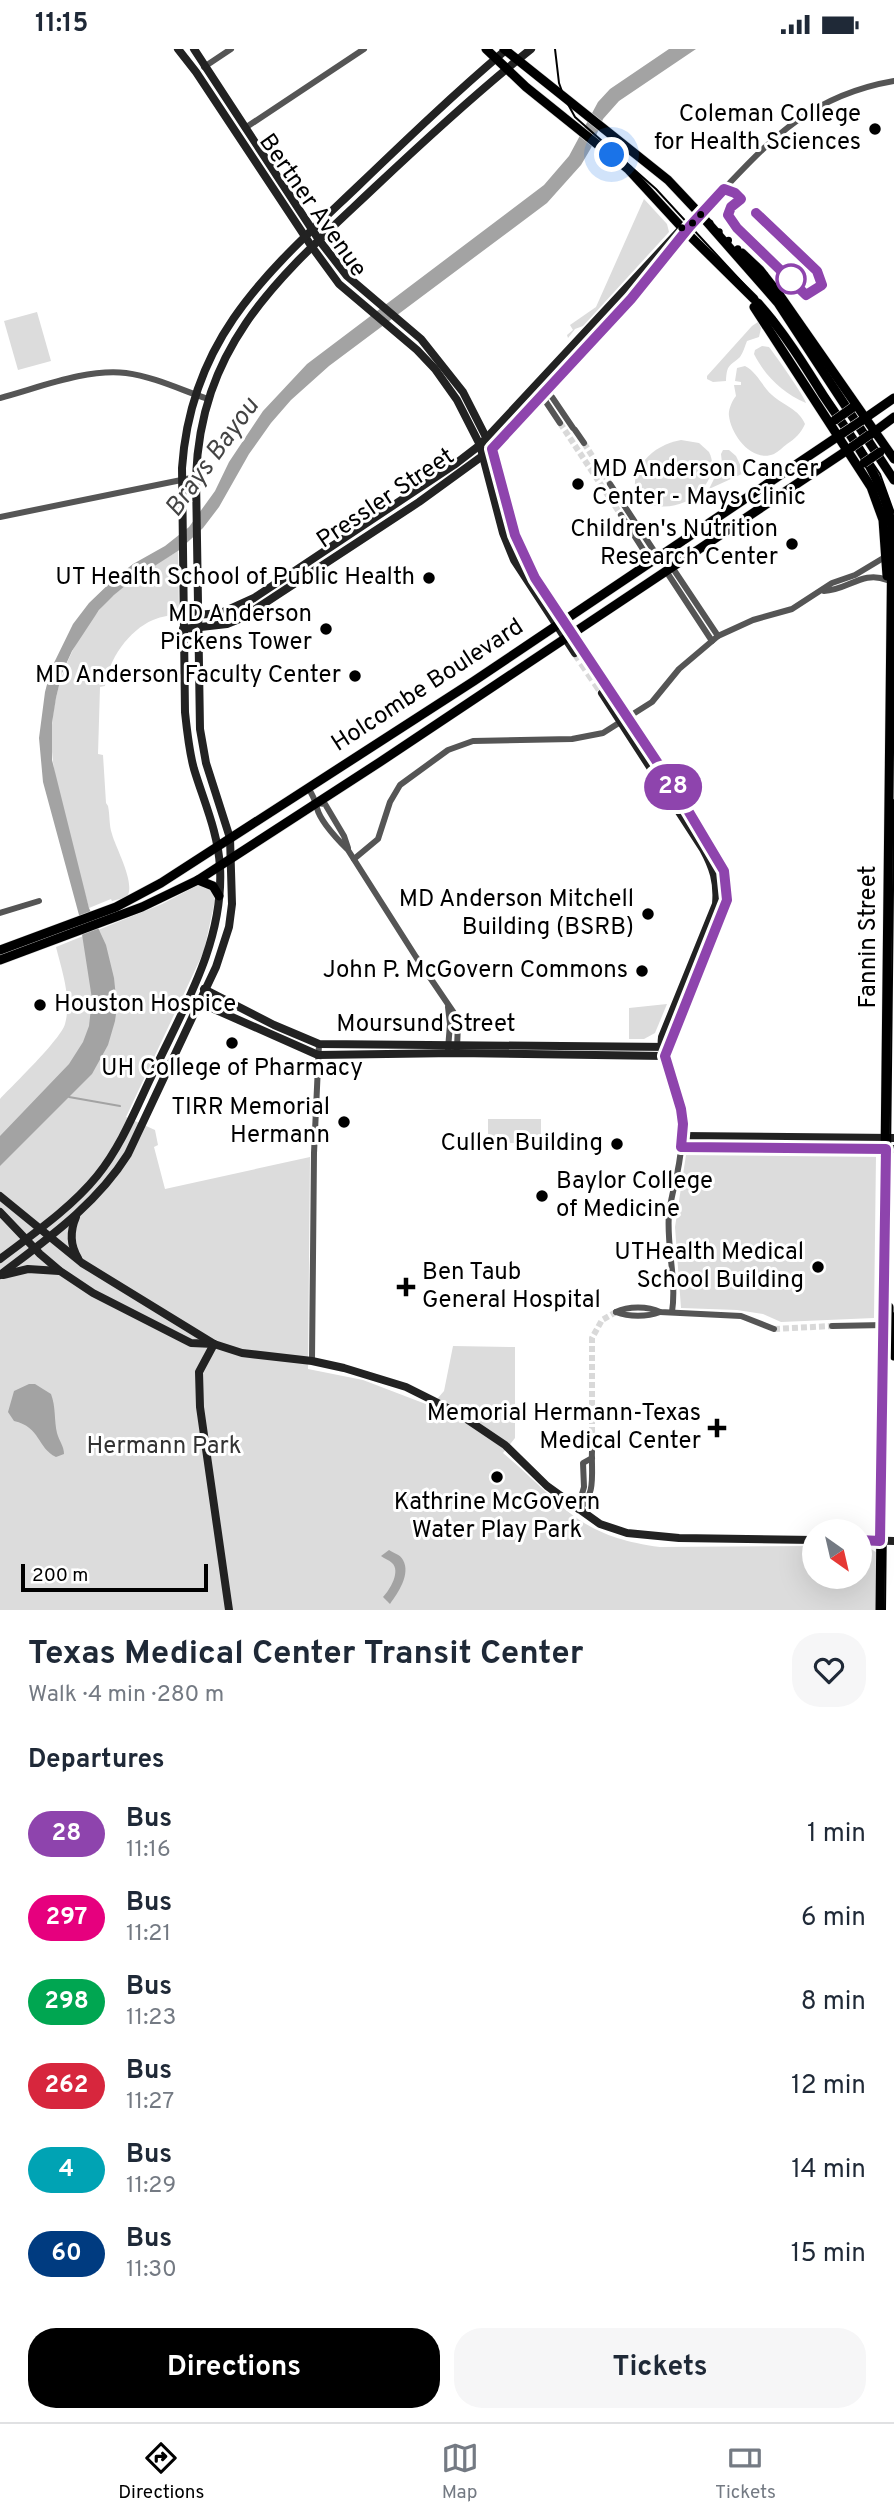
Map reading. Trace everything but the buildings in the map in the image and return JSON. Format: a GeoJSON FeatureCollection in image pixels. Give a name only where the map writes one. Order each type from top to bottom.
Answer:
{"type":"FeatureCollection","features":[{"type":"Feature","properties":{"kind":"main road","name":"Fannin Street"},"geometry":{"type":"LineString","coordinates":[[486,49],[553,109],[628,169],[784,335],[878,480],[892,527],[890,1149],[884,1275],[891,1324],[880,1541],[880,1610]]}},
{"type":"Feature","properties":{"kind":"main road"},"geometry":{"type":"LineString","coordinates":[[505,49],[668,180],[700,214],[778,303],[894,480]]}},
{"type":"Feature","properties":{"kind":"main road"},"geometry":{"type":"LineString","coordinates":[[711,227],[760,269],[782,297],[888,454],[863,466]]}},
{"type":"Feature","properties":{"kind":"main road"},"geometry":{"type":"LineString","coordinates":[[754,303],[823,414],[863,466],[883,520],[892,621]]}},
{"type":"Feature","properties":{"kind":"main road"},"geometry":{"type":"LineString","coordinates":[[823,414],[835,420],[852,408],[849,395]]}},
{"type":"Feature","properties":{"kind":"main road","name":"Holcombe Boulevard"},"geometry":{"type":"LineString","coordinates":[[117,911],[474,681],[894,398]]}},
{"type":"Feature","properties":{"kind":"main road","name":"Holcombe Boulevard"},"geometry":{"type":"LineString","coordinates":[[0,960],[117,911],[163,898],[198,880],[482,694],[894,417]]}},
{"type":"Feature","properties":{"kind":"main road"},"geometry":{"type":"LineString","coordinates":[[669,569],[669,556],[677,545]]}},
{"type":"Feature","properties":{"kind":"main road"},"geometry":{"type":"LineString","coordinates":[[654,559],[661,563],[656,578]]}},
{"type":"Feature","properties":{"kind":"main road"},"geometry":{"type":"LineString","coordinates":[[474,681],[482,694]]}},
{"type":"Feature","properties":{"kind":"main road"},"geometry":{"type":"LineString","coordinates":[[890,779],[893,785],[894,826]]}},
{"type":"Feature","properties":{"kind":"main road"},"geometry":{"type":"LineString","coordinates":[[198,880],[213,887],[219,896]]}},
{"type":"Feature","properties":{"kind":"main road","name":"Holcombe Boulevard"},"geometry":{"type":"LineString","coordinates":[[0,950],[56,935]]}},
{"type":"Feature","properties":{"kind":"main road"},"geometry":{"type":"LineString","coordinates":[[891,1324],[894,1356]]}},
{"type":"Feature","properties":{"kind":"street","name":"Bertner Avenue"},"geometry":{"type":"LineString","coordinates":[[178,49],[339,283],[439,367]]}},
{"type":"Feature","properties":{"kind":"street","name":"Bertner Avenue"},"geometry":{"type":"LineString","coordinates":[[194,49],[319,240],[347,277],[421,339],[439,367],[473,409],[492,449],[524,557],[559,622]]}},
{"type":"Feature","properties":{"kind":"street"},"geometry":{"type":"LineString","coordinates":[[196,72],[231,49]]}},
{"type":"Feature","properties":{"kind":"street"},"geometry":{"type":"LineString","coordinates":[[246,128],[364,49]]}},
{"type":"Feature","properties":{"kind":"street"},"geometry":{"type":"LineString","coordinates":[[0,1259],[39,1229],[96,1177],[116,1149],[189,997],[211,944],[219,896],[218,846],[189,749],[185,712],[182,479],[184,440],[195,395],[232,319],[255,288],[305,236],[505,49]]}},
{"type":"Feature","properties":{"kind":"street"},"geometry":{"type":"LineString","coordinates":[[0,1276],[50,1238],[113,1177],[128,1154],[200,1003],[229,927],[232,893],[230,838],[202,744],[198,711],[197,442],[208,399],[249,317],[265,296],[319,240],[433,133],[531,49]]}},
{"type":"Feature","properties":{"kind":"street","name":"Pressler Street"},"geometry":{"type":"LineString","coordinates":[[183,616],[221,613],[254,598],[480,445],[756,154],[799,118],[826,102],[850,92],[894,81]]}},
{"type":"Feature","properties":{"kind":"street"},"geometry":{"type":"LineString","coordinates":[[424,123],[433,133]]}},
{"type":"Feature","properties":{"kind":"street"},"geometry":{"type":"LineString","coordinates":[[245,145],[253,148],[274,179],[285,188]]}},
{"type":"Feature","properties":{"kind":"street","name":"Pressler Street"},"geometry":{"type":"LineString","coordinates":[[183,629],[227,624],[260,607],[483,457],[595,339],[642,286],[686,229]]}},
{"type":"Feature","properties":{"kind":"street"},"geometry":{"type":"LineString","coordinates":[[635,279],[642,286]]}},
{"type":"Feature","properties":{"kind":"street"},"geometry":{"type":"LineString","coordinates":[[255,288],[265,296]]}},
{"type":"Feature","properties":{"kind":"street"},"geometry":{"type":"LineString","coordinates":[[227,357],[237,324],[232,319]]}},
{"type":"Feature","properties":{"kind":"street"},"geometry":{"type":"LineString","coordinates":[[587,332],[595,339]]}},
{"type":"Feature","properties":{"kind":"street"},"geometry":{"type":"LineString","coordinates":[[0,398],[85,376],[125,373],[157,380],[208,399]]}},
{"type":"Feature","properties":{"kind":"street","name":"Bertner Avenue"},"geometry":{"type":"LineString","coordinates":[[448,379],[480,445],[499,520],[514,560],[578,651]]}},
{"type":"Feature","properties":{"kind":"street"},"geometry":{"type":"LineString","coordinates":[[536,386],[552,397],[584,443]]}},
{"type":"Feature","properties":{"kind":"street"},"geometry":{"type":"LineString","coordinates":[[544,393],[545,402],[560,423]]}},
{"type":"Feature","properties":{"kind":"street"},"geometry":{"type":"LineString","coordinates":[[0,517],[182,479],[196,480]]}},
{"type":"Feature","properties":{"kind":"street"},"geometry":{"type":"LineString","coordinates":[[611,484],[654,559]]}},
{"type":"Feature","properties":{"kind":"street"},"geometry":{"type":"LineString","coordinates":[[413,492],[419,502]]}},
{"type":"Feature","properties":{"kind":"street"},"geometry":{"type":"LineString","coordinates":[[621,515],[638,535]]}},
{"type":"Feature","properties":{"kind":"street"},"geometry":{"type":"LineString","coordinates":[[499,520],[510,517]]}},
{"type":"Feature","properties":{"kind":"street"},"geometry":{"type":"LineString","coordinates":[[338,541],[344,550]]}},
{"type":"Feature","properties":{"kind":"street"},"geometry":{"type":"LineString","coordinates":[[326,549],[332,559]]}},
{"type":"Feature","properties":{"kind":"street"},"geometry":{"type":"LineString","coordinates":[[354,859],[378,839],[390,802],[400,785],[448,750],[473,741],[583,738],[603,733],[652,702],[679,669],[715,638],[753,620],[792,609],[832,583],[855,575],[885,557]]}},
{"type":"Feature","properties":{"kind":"street"},"geometry":{"type":"LineString","coordinates":[[669,569],[715,638]]}},
{"type":"Feature","properties":{"kind":"street"},"geometry":{"type":"LineString","coordinates":[[822,591],[836,590],[870,576],[887,580]]}},
{"type":"Feature","properties":{"kind":"street"},"geometry":{"type":"LineString","coordinates":[[254,598],[260,607]]}},
{"type":"Feature","properties":{"kind":"street"},"geometry":{"type":"LineString","coordinates":[[606,691],[704,849],[715,871],[718,890],[709,924],[669,1019],[665,1047],[665,1056],[681,1109],[682,1136],[681,1162],[669,1215],[675,1293],[672,1312]]}},
{"type":"Feature","properties":{"kind":"street"},"geometry":{"type":"LineString","coordinates":[[308,787],[317,803],[325,804],[344,836],[348,850],[454,1013],[458,1023],[452,1049]]}},
{"type":"Feature","properties":{"kind":"street"},"geometry":{"type":"LineString","coordinates":[[0,912],[39,901]]}},
{"type":"Feature","properties":{"kind":"street","name":"Moursund Street"},"geometry":{"type":"LineString","coordinates":[[194,985],[319,1044],[665,1056]]}},
{"type":"Feature","properties":{"kind":"street","name":"Moursund Street"},"geometry":{"type":"LineString","coordinates":[[189,997],[318,1055],[452,1049],[665,1047]]}},
{"type":"Feature","properties":{"kind":"street"},"geometry":{"type":"LineString","coordinates":[[312,1361],[319,1044]]}},
{"type":"Feature","properties":{"kind":"street"},"geometry":{"type":"LineString","coordinates":[[682,1136],[890,1138]]}},
{"type":"Feature","properties":{"kind":"street"},"geometry":{"type":"LineString","coordinates":[[751,1148],[752,1136]]}},
{"type":"Feature","properties":{"kind":"street"},"geometry":{"type":"LineString","coordinates":[[837,1137],[837,1149]]}},
{"type":"Feature","properties":{"kind":"street"},"geometry":{"type":"LineString","coordinates":[[681,1147],[890,1149]]}},
{"type":"Feature","properties":{"kind":"street"},"geometry":{"type":"LineString","coordinates":[[0,1196],[82,1263],[214,1344],[242,1353],[312,1361],[406,1387],[459,1414],[505,1445],[547,1486],[600,1524],[627,1534],[679,1538],[802,1540]]}},
{"type":"Feature","properties":{"kind":"street"},"geometry":{"type":"LineString","coordinates":[[0,1212],[60,1271],[93,1293],[191,1343],[214,1344]]}},
{"type":"Feature","properties":{"kind":"street"},"geometry":{"type":"LineString","coordinates":[[78,1213],[72,1225],[71,1239],[82,1263]]}},
{"type":"Feature","properties":{"kind":"street"},"geometry":{"type":"LineString","coordinates":[[0,1276],[28,1269],[60,1271]]}},
{"type":"Feature","properties":{"kind":"street"},"geometry":{"type":"LineString","coordinates":[[660,1312],[633,1308],[623,1308],[616,1312],[632,1315],[672,1312],[741,1316],[774,1329]]}},
{"type":"Feature","properties":{"kind":"street"},"geometry":{"type":"LineString","coordinates":[[832,1326],[891,1324]]}},
{"type":"Feature","properties":{"kind":"street"},"geometry":{"type":"LineString","coordinates":[[214,1344],[200,1372],[200,1407],[229,1610]]}},
{"type":"Feature","properties":{"kind":"street"},"geometry":{"type":"LineString","coordinates":[[578,1510],[586,1503],[590,1494],[592,1455]]}},
{"type":"Feature","properties":{"kind":"street"},"geometry":{"type":"LineString","coordinates":[[872,1541],[894,1541]]}},
{"type":"Feature","properties":{"kind":"green space"},"geometry":{"type":"Polygon","coordinates":[[[644,199],[667,224],[669,232],[583,326],[575,329],[568,338],[567,335],[573,330],[570,325],[596,307],[644,199]]]}},
{"type":"Feature","properties":{"kind":"green space"},"geometry":{"type":"Polygon","coordinates":[[[37,312],[51,361],[18,370],[4,321],[37,312]]]}},
{"type":"Feature","properties":{"kind":"green space"},"geometry":{"type":"Polygon","coordinates":[[[758,322],[761,328],[759,337],[747,341],[740,357],[728,369],[726,381],[713,382],[707,379],[707,376],[758,322]]]}},
{"type":"Feature","properties":{"kind":"green space"},"geometry":{"type":"Polygon","coordinates":[[[762,346],[769,347],[806,403],[782,389],[769,377],[754,354],[755,350],[762,346]]]}},
{"type":"Feature","properties":{"kind":"green space"},"geometry":{"type":"Polygon","coordinates":[[[745,366],[772,395],[795,411],[805,424],[795,438],[774,454],[758,455],[744,446],[731,423],[729,411],[736,396],[734,385],[741,385],[741,382],[735,381],[737,368],[745,366]]]}},
{"type":"Feature","properties":{"kind":"green space"},"geometry":{"type":"Polygon","coordinates":[[[681,440],[699,443],[709,452],[712,470],[709,479],[692,498],[678,504],[651,504],[641,498],[636,489],[636,477],[644,461],[652,453],[681,440]]]}},
{"type":"Feature","properties":{"kind":"green space"},"geometry":{"type":"Polygon","coordinates":[[[723,450],[729,450],[736,456],[744,473],[709,489],[722,463],[723,450]]]}},
{"type":"Feature","properties":{"kind":"green space"},"geometry":{"type":"Polygon","coordinates":[[[178,551],[179,611],[153,620],[128,638],[110,666],[105,686],[100,687],[98,754],[103,755],[110,828],[127,875],[129,891],[127,897],[112,901],[111,899],[89,908],[64,817],[53,762],[53,716],[57,693],[74,648],[100,610],[116,593],[178,551]]]}},
{"type":"Feature","properties":{"kind":"green space","name":"Hermann Park"},"geometry":{"type":"Polygon","coordinates":[[[200,884],[210,890],[215,900],[204,951],[126,1117],[155,1130],[158,1145],[154,1147],[165,1189],[310,1157],[308,1369],[363,1380],[431,1406],[444,1391],[453,1346],[515,1347],[515,1438],[503,1453],[572,1515],[608,1535],[660,1547],[802,1546],[802,1589],[872,1589],[872,1549],[877,1553],[877,1610],[0,1610],[0,1099],[46,1051],[65,1024],[67,995],[56,947],[162,904],[200,884]]]}},
{"type":"Feature","properties":{"kind":"green space"},"geometry":{"type":"Polygon","coordinates":[[[667,1004],[655,1033],[644,1039],[629,1039],[629,1008],[667,1004]]]}},
{"type":"Feature","properties":{"kind":"green space"},"geometry":{"type":"Polygon","coordinates":[[[488,1119],[541,1119],[541,1143],[488,1143],[488,1119]]]}},
{"type":"Feature","properties":{"kind":"green space"},"geometry":{"type":"Polygon","coordinates":[[[686,1155],[876,1155],[874,1318],[781,1322],[763,1314],[737,1310],[681,1308],[675,1227],[686,1155]]]}},
{"type":"Feature","properties":{"kind":"shaded area"},"geometry":{"type":"Polygon","coordinates":[[[669,49],[696,49],[619,101],[603,119],[581,165],[547,203],[329,366],[291,400],[249,454],[219,507],[203,528],[178,551],[114,595],[99,610],[72,651],[62,673],[56,698],[52,723],[52,760],[89,908],[106,945],[114,978],[117,1007],[108,1045],[92,1074],[0,1166],[0,1136],[69,1064],[83,1042],[89,1026],[92,999],[79,915],[43,782],[39,738],[51,669],[73,624],[89,603],[114,579],[189,527],[215,491],[229,462],[263,411],[307,364],[544,185],[569,156],[598,102],[610,89],[669,49]]]}},
{"type":"Feature","properties":{"kind":"shaded area"},"geometry":{"type":"Polygon","coordinates":[[[35,1384],[51,1394],[57,1433],[64,1454],[56,1457],[50,1453],[29,1428],[14,1421],[8,1412],[14,1391],[35,1384]]]}},
{"type":"Feature","properties":{"kind":"shaded area"},"geometry":{"type":"Polygon","coordinates":[[[389,1550],[402,1558],[405,1565],[402,1583],[390,1604],[383,1597],[391,1585],[395,1571],[392,1563],[381,1556],[389,1550]]]}},
{"type":"Feature","properties":{"kind":"waterway"},"geometry":{"type":"LineString","coordinates":[[69,1097],[120,1106]]}},
{"type":"Feature","properties":{"kind":"tunnel"},"geometry":{"type":"LineString","coordinates":[[560,423],[621,515]]}},
{"type":"Feature","properties":{"kind":"tunnel"},"geometry":{"type":"LineString","coordinates":[[584,443],[610,484]]}},
{"type":"Feature","properties":{"kind":"tunnel"},"geometry":{"type":"LineString","coordinates":[[581,649],[609,689]]}},
{"type":"Feature","properties":{"kind":"tunnel"},"geometry":{"type":"LineString","coordinates":[[575,653],[602,693]]}},
{"type":"Feature","properties":{"kind":"tunnel"},"geometry":{"type":"LineString","coordinates":[[592,1451],[592,1338],[602,1320],[616,1312]]}},
{"type":"Feature","properties":{"kind":"tunnel"},"geometry":{"type":"LineString","coordinates":[[774,1329],[832,1326]]}},
{"type":"Feature","properties":{"kind":"tram line"},"geometry":{"type":"LineString","coordinates":[[555,49],[559,83],[575,117],[656,189],[775,318],[880,474],[894,513]]}},
{"type":"Feature","properties":{"kind":"tram line"},"geometry":{"type":"LineString","coordinates":[[885,1610],[894,800]]}},
{"type":"Feature","properties":{"kind":"bus line","name":"28"},"geometry":{"type":"LineString","coordinates":[[756,213],[817,271],[822,285],[806,295],[737,228],[728,215],[731,207],[741,199],[735,193],[724,189],[631,299],[492,449],[515,535],[535,578],[677,792],[724,871],[727,900],[665,1056],[681,1109],[681,1147],[886,1149],[880,1541],[872,1541]]}},
{"type":"Feature","properties":{"kind":"place","name":"Coleman College for Health Sciences"},"geometry":{"type":"Point","coordinates":[875,129]}},
{"type":"Feature","properties":{"kind":"place","name":"MD Anderson Cancer Center - Mays Clinic"},"geometry":{"type":"Point","coordinates":[578,484]}},
{"type":"Feature","properties":{"kind":"place","name":"Children's Nutrition Research Center"},"geometry":{"type":"Point","coordinates":[792,544]}},
{"type":"Feature","properties":{"kind":"place","name":"UT Health School of Public Health"},"geometry":{"type":"Point","coordinates":[429,578]}},
{"type":"Feature","properties":{"kind":"place","name":"MD Anderson Pickens Tower"},"geometry":{"type":"Point","coordinates":[326,629]}},
{"type":"Feature","properties":{"kind":"place","name":"MD Anderson Faculty Center"},"geometry":{"type":"Point","coordinates":[355,676]}},
{"type":"Feature","properties":{"kind":"place","name":"MD Anderson Mitchell Building (BSRB)"},"geometry":{"type":"Point","coordinates":[648,914]}},
{"type":"Feature","properties":{"kind":"place","name":"John P. McGovern Commons"},"geometry":{"type":"Point","coordinates":[642,971]}},
{"type":"Feature","properties":{"kind":"place","name":"Houston Hospice"},"geometry":{"type":"Point","coordinates":[40,1005]}},
{"type":"Feature","properties":{"kind":"place","name":"UH College of Pharmacy"},"geometry":{"type":"Point","coordinates":[232,1043]}},
{"type":"Feature","properties":{"kind":"place","name":"TIRR Memorial Hermann"},"geometry":{"type":"Point","coordinates":[344,1122]}},
{"type":"Feature","properties":{"kind":"place","name":"Cullen Building"},"geometry":{"type":"Point","coordinates":[617,1144]}},
{"type":"Feature","properties":{"kind":"place","name":"Baylor College of Medicine"},"geometry":{"type":"Point","coordinates":[542,1196]}},
{"type":"Feature","properties":{"kind":"place","name":"UTHealth Medical School Building"},"geometry":{"type":"Point","coordinates":[818,1267]}},
{"type":"Feature","properties":{"kind":"place","name":"Ben Taub General Hospital"},"geometry":{"type":"Point","coordinates":[406,1287]}},
{"type":"Feature","properties":{"kind":"place","name":"Memorial Hermann-Texas Medical Center"},"geometry":{"type":"Point","coordinates":[717,1428]}},
{"type":"Feature","properties":{"kind":"place","name":"Kathrine McGovern Water Play Park"},"geometry":{"type":"Point","coordinates":[497,1477]}},
{"type":"Feature","properties":{"kind":"route"},"geometry":{"type":"LineString","coordinates":[[612,155],[682,228],[690,226],[700,214],[711,227],[760,269],[782,297],[791,279]]}},
{"type":"Feature","properties":{"kind":"water label","name":"Brays Bayou"},"geometry":{"type":"Point","coordinates":[213,458]}}]}
